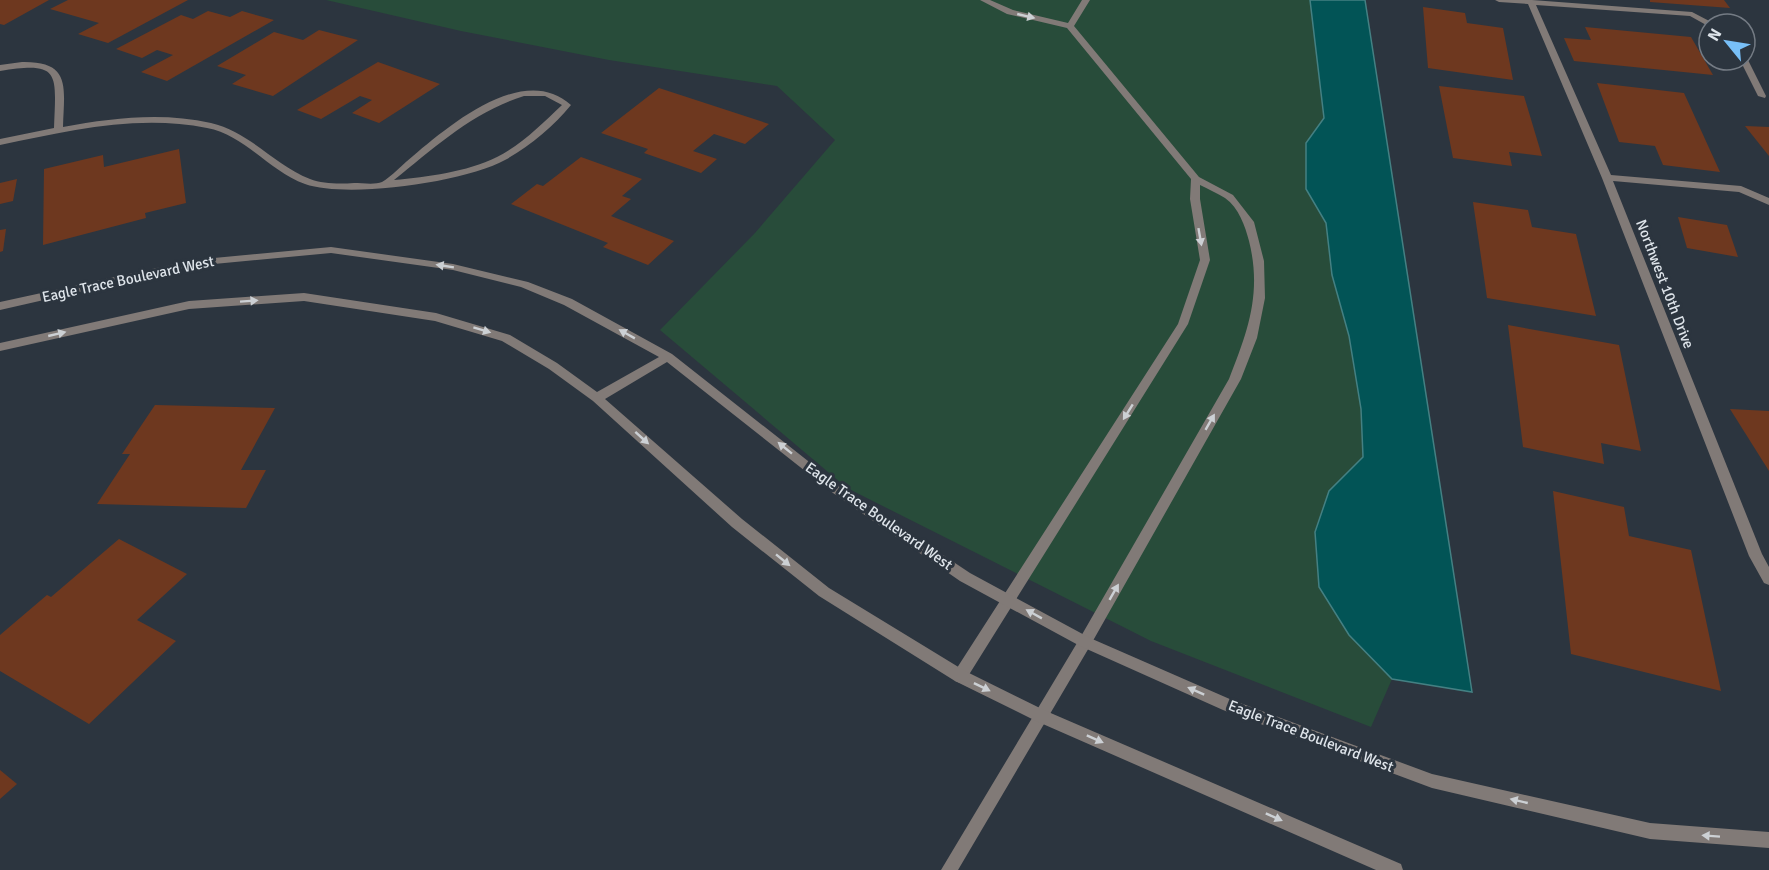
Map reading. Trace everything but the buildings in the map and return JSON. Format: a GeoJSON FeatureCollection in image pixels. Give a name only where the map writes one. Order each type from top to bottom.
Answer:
{"type":"FeatureCollection","features":[{"type":"Feature","properties":{"kind":"street"},"geometry":{"type":"LineString","coordinates":[[949,870],[1085,642],[1234,379],[1251,338],[1260,298],[1259,261],[1249,222],[1230,196],[1196,179],[1070,26],[1010,12],[984,0]]}},
{"type":"Feature","properties":{"kind":"street"},"geometry":{"type":"LineString","coordinates":[[1070,26],[1086,0]]}},
{"type":"Feature","properties":{"kind":"street"},"geometry":{"type":"LineString","coordinates":[[1499,0],[1692,14],[1697,17]]}},
{"type":"Feature","properties":{"kind":"street","name":"Northwest 10th Drive"},"geometry":{"type":"LineString","coordinates":[[1531,2],[1607,178],[1762,556],[1769,579]]}},
{"type":"Feature","properties":{"kind":"street"},"geometry":{"type":"LineString","coordinates":[[0,68],[40,65],[50,67],[57,72],[60,80],[58,130]]}},
{"type":"Feature","properties":{"kind":"street"},"geometry":{"type":"LineString","coordinates":[[1750,72],[1761,96]]}},
{"type":"Feature","properties":{"kind":"street"},"geometry":{"type":"LineString","coordinates":[[0,142],[58,130],[135,120],[176,120],[213,126],[243,139],[285,170],[310,183],[350,187],[386,183],[457,175],[500,159],[567,105],[556,94],[536,91],[507,95],[480,110],[386,183]]}},
{"type":"Feature","properties":{"kind":"street"},"geometry":{"type":"LineString","coordinates":[[1607,178],[1741,189],[1769,202]]}},
{"type":"Feature","properties":{"kind":"street"},"geometry":{"type":"LineString","coordinates":[[960,676],[1010,601],[1183,324],[1205,260],[1195,199],[1196,179]]}},
{"type":"Feature","properties":{"kind":"street","name":"Eagle Trace Boulevard West"},"geometry":{"type":"LineString","coordinates":[[0,306],[193,263],[331,250],[453,267],[524,284],[567,302],[668,357],[837,490],[965,577],[1085,642],[1228,705],[1432,781],[1650,831],[1769,840]]}},
{"type":"Feature","properties":{"kind":"street"},"geometry":{"type":"LineString","coordinates":[[0,347],[189,304],[304,297],[436,316],[506,338],[553,366],[597,398],[737,523],[824,592],[960,676],[1041,716],[1395,870]]}},
{"type":"Feature","properties":{"kind":"street"},"geometry":{"type":"LineString","coordinates":[[597,398],[668,357]]}},
{"type":"Feature","properties":{"kind":"shaded area"},"geometry":{"type":"Polygon","coordinates":[[[326,0],[1310,0],[1324,118],[1306,143],[1306,189],[1326,223],[1332,275],[1349,336],[1361,409],[1363,457],[1329,491],[1315,532],[1349,635],[1392,679],[1371,727],[1151,641],[847,488],[660,330],[755,233],[835,140],[777,86],[609,60],[461,31],[326,0]]]}},
{"type":"Feature","properties":{"kind":"shaded area"},"geometry":{"type":"Polygon","coordinates":[[[1310,0],[1365,0],[1472,692],[1392,679],[1349,635],[1319,587],[1315,532],[1329,491],[1363,457],[1361,409],[1349,336],[1332,275],[1326,223],[1306,189],[1306,143],[1324,118],[1310,0]]]}}]}
